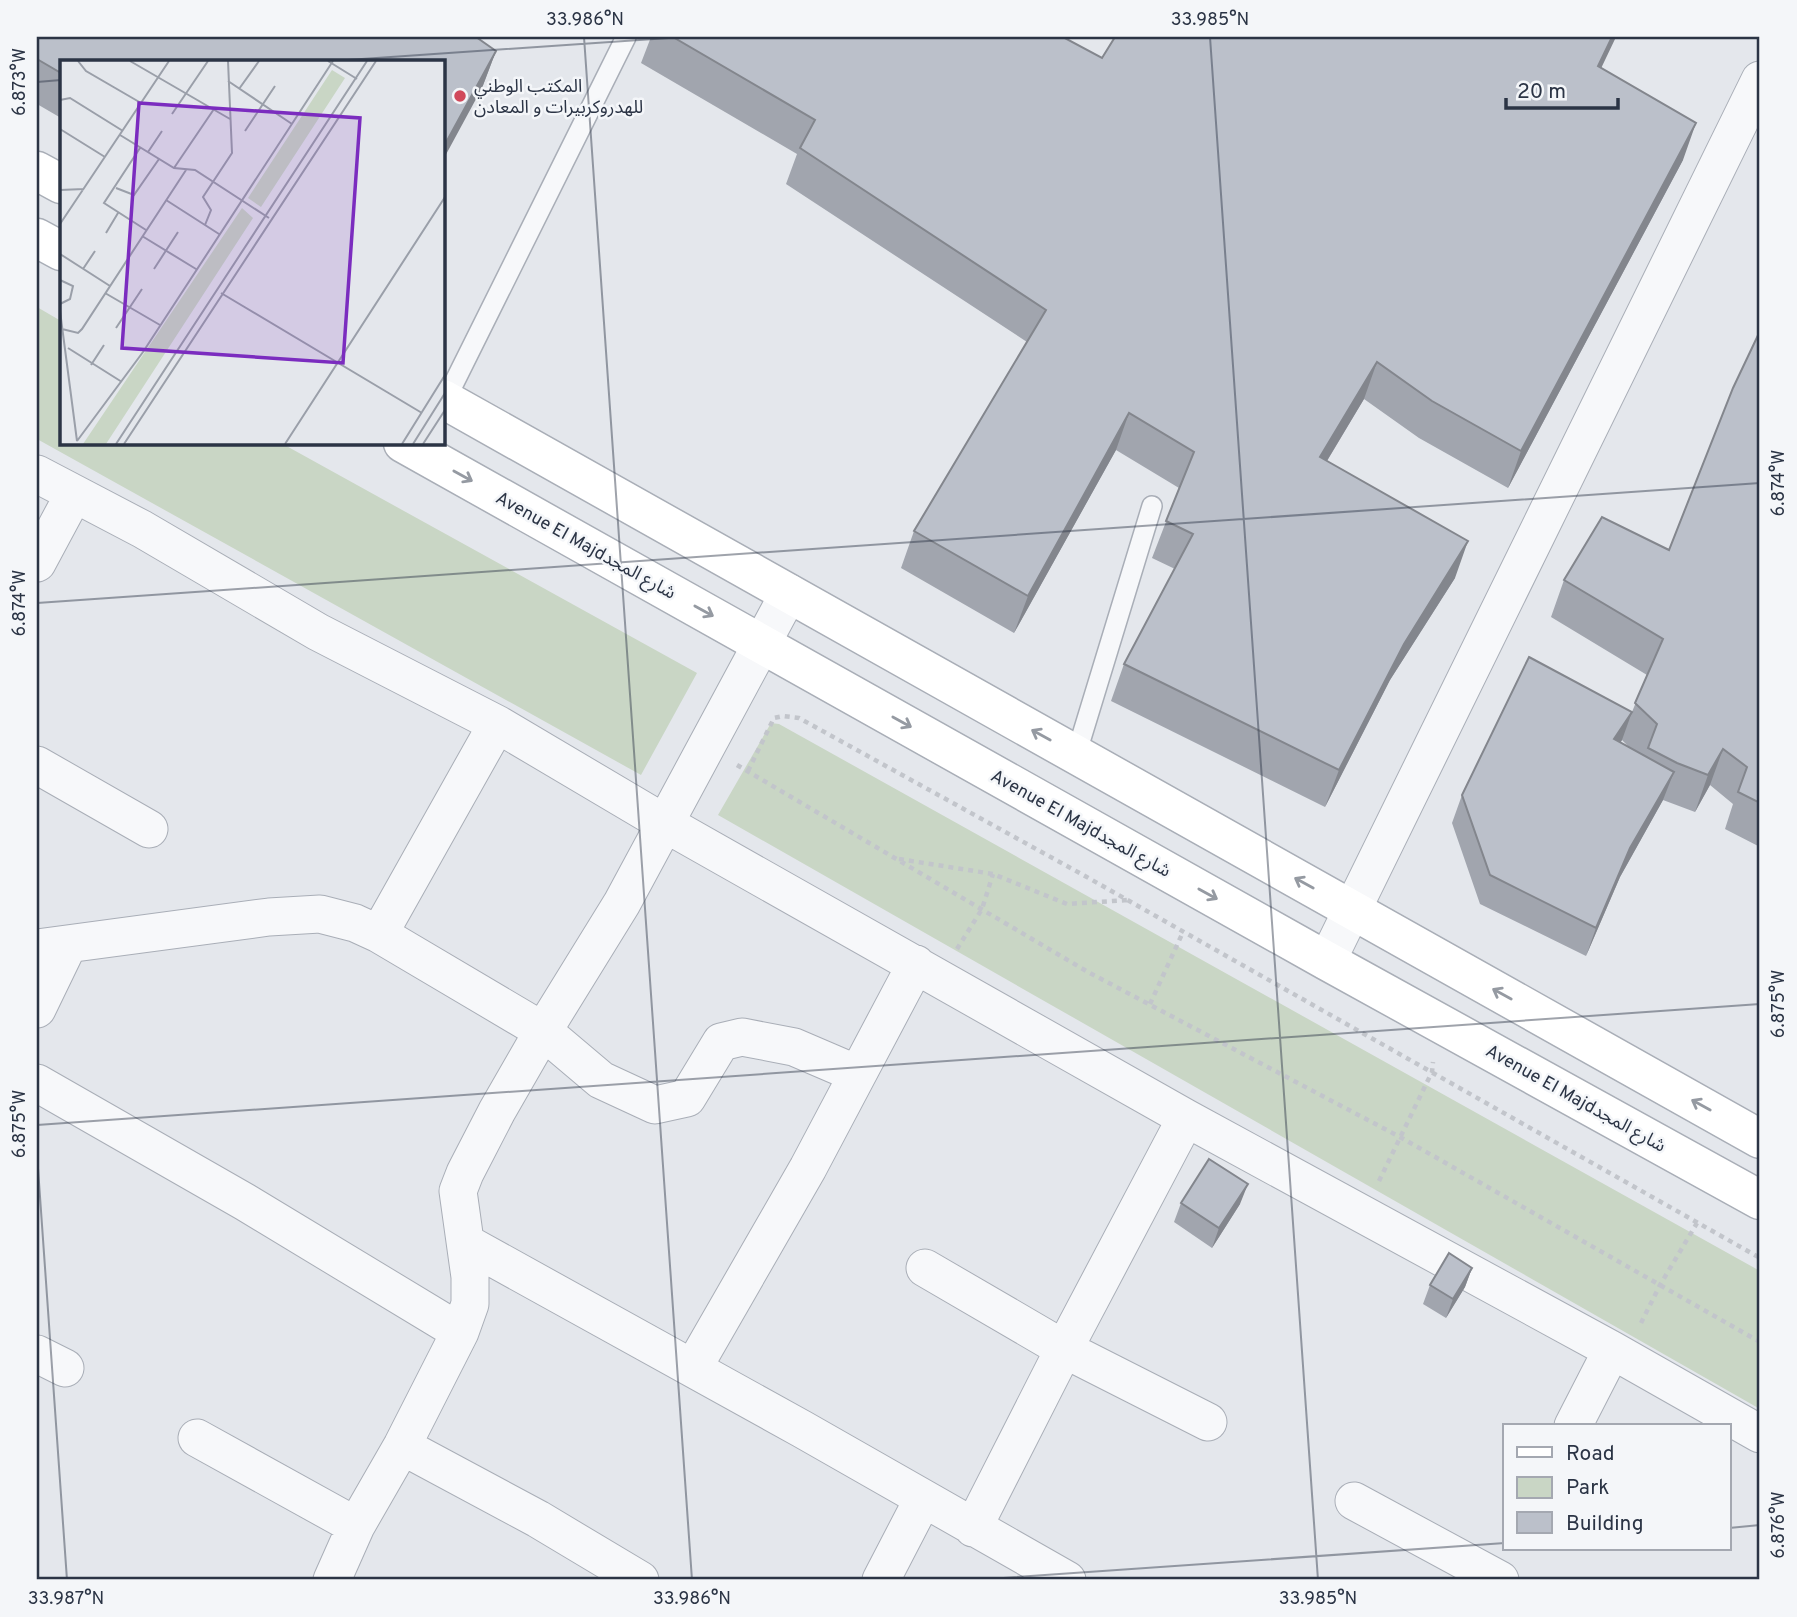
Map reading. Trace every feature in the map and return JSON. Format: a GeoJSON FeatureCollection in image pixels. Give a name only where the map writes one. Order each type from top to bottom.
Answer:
{"type":"FeatureCollection","features":[{"type":"Feature","properties":{"kind":"main road"},"geometry":{"type":"LineString","coordinates":[[37,171],[60,183]]}},
{"type":"Feature","properties":{"kind":"main road"},"geometry":{"type":"LineString","coordinates":[[37,238],[60,250]]}},
{"type":"Feature","properties":{"kind":"main road"},"geometry":{"type":"LineString","coordinates":[[444,400],[1760,1139]]}},
{"type":"Feature","properties":{"kind":"main road","name":"Avenue El Majdشارع المجد"},"geometry":{"type":"LineString","coordinates":[[405,444],[1327,961],[1760,1200]]}},
{"type":"Feature","properties":{"kind":"main road"},"geometry":{"type":"LineString","coordinates":[[1051,806],[1076,755]]}},
{"type":"Feature","properties":{"kind":"street"},"geometry":{"type":"LineString","coordinates":[[1327,961],[1760,80]]}},
{"type":"Feature","properties":{"kind":"street"},"geometry":{"type":"LineString","coordinates":[[37,474],[142,529],[318,632],[497,724],[666,824],[1186,1118],[1760,1434]]}},
{"type":"Feature","properties":{"kind":"street"},"geometry":{"type":"LineString","coordinates":[[37,563],[74,494]]}},
{"type":"Feature","properties":{"kind":"street"},"geometry":{"type":"LineString","coordinates":[[332,1580],[356,1526],[402,1446],[460,1332],[470,1304],[470,1277],[458,1191],[465,1173],[543,1031],[622,903],[789,593]]}},
{"type":"Feature","properties":{"kind":"street"},"geometry":{"type":"LineString","coordinates":[[379,934],[497,724]]}},
{"type":"Feature","properties":{"kind":"street"},"geometry":{"type":"LineString","coordinates":[[37,765],[149,829]]}},
{"type":"Feature","properties":{"kind":"street"},"geometry":{"type":"LineString","coordinates":[[37,1009],[53,946],[269,917],[320,914],[355,923],[379,934],[543,1031],[601,1080],[655,1105],[687,1098],[721,1042],[742,1037],[794,1046],[857,1074]]}},
{"type":"Feature","properties":{"kind":"street"},"geometry":{"type":"LineString","coordinates":[[693,1368],[808,1168],[857,1074],[928,971]]}},
{"type":"Feature","properties":{"kind":"street"},"geometry":{"type":"LineString","coordinates":[[37,1083],[245,1202],[460,1332]]}},
{"type":"Feature","properties":{"kind":"street"},"geometry":{"type":"LineString","coordinates":[[973,1528],[1186,1118]]}},
{"type":"Feature","properties":{"kind":"street"},"geometry":{"type":"LineString","coordinates":[[466,1242],[1067,1580]]}},
{"type":"Feature","properties":{"kind":"street"},"geometry":{"type":"LineString","coordinates":[[925,1268],[1064,1349],[1208,1422]]}},
{"type":"Feature","properties":{"kind":"street"},"geometry":{"type":"LineString","coordinates":[[1574,1424],[1618,1354]]}},
{"type":"Feature","properties":{"kind":"street"},"geometry":{"type":"LineString","coordinates":[[197,1438],[356,1526]]}},
{"type":"Feature","properties":{"kind":"street"},"geometry":{"type":"LineString","coordinates":[[402,1446],[538,1519],[640,1580]]}},
{"type":"Feature","properties":{"kind":"street"},"geometry":{"type":"LineString","coordinates":[[881,1580],[923,1499]]}},
{"type":"Feature","properties":{"kind":"street"},"geometry":{"type":"LineString","coordinates":[[1354,1501],[1500,1572]]}},
{"type":"Feature","properties":{"kind":"lane"},"geometry":{"type":"LineString","coordinates":[[444,400],[626,37]]}},
{"type":"Feature","properties":{"kind":"lane"},"geometry":{"type":"LineString","coordinates":[[1076,755],[1152,506]]}},
{"type":"Feature","properties":{"kind":"path"},"geometry":{"type":"LineString","coordinates":[[748,771],[774,719],[783,716],[799,718],[1129,900],[1760,1258]]}},
{"type":"Feature","properties":{"kind":"path"},"geometry":{"type":"LineString","coordinates":[[707,747],[1088,972],[1400,1137],[1760,1342]]}},
{"type":"Feature","properties":{"kind":"path"},"geometry":{"type":"LineString","coordinates":[[895,858],[993,874],[1067,904],[1129,900]]}},
{"type":"Feature","properties":{"kind":"path"},"geometry":{"type":"LineString","coordinates":[[928,971],[982,909],[993,874]]}},
{"type":"Feature","properties":{"kind":"path"},"geometry":{"type":"LineString","coordinates":[[1150,1004],[1183,932]]}},
{"type":"Feature","properties":{"kind":"path"},"geometry":{"type":"LineString","coordinates":[[1362,1216],[1432,1072],[1439,1023]]}},
{"type":"Feature","properties":{"kind":"path"},"geometry":{"type":"LineString","coordinates":[[1618,1354],[1698,1223]]}},
{"type":"Feature","properties":{"kind":"green space"},"geometry":{"type":"Polygon","coordinates":[[[37,307],[60,320],[60,444],[283,444],[697,673],[641,775],[37,439],[37,307]]]}},
{"type":"Feature","properties":{"kind":"green space"},"geometry":{"type":"Polygon","coordinates":[[[771,723],[779,724],[1760,1271],[1760,1409],[718,815],[771,723]]]}},
{"type":"Feature","properties":{"kind":"building","name":"المكتب الوطني للهدروكربيرات و المعادن"},"geometry":{"type":"Polygon","coordinates":[[[37,37],[476,37],[496,51],[444,146],[444,60],[60,60],[60,72],[37,59],[37,37]]]}},
{"type":"Feature","properties":{"kind":"building"},"geometry":{"type":"Polygon","coordinates":[[[673,37],[1063,37],[1102,58],[1115,37],[1612,37],[1598,66],[1696,123],[1521,451],[1432,401],[1377,362],[1320,457],[1468,541],[1404,644],[1339,770],[1124,664],[1193,534],[1166,521],[1194,452],[1129,413],[1028,596],[914,531],[1046,310],[800,148],[815,120],[673,37]]]}},
{"type":"Feature","properties":{"kind":"building"},"geometry":{"type":"Polygon","coordinates":[[[1760,331],[1760,803],[1738,792],[1747,767],[1723,749],[1708,775],[1648,748],[1657,724],[1635,703],[1663,639],[1564,580],[1602,517],[1669,550],[1733,388],[1760,331]]]}},
{"type":"Feature","properties":{"kind":"building"},"geometry":{"type":"Polygon","coordinates":[[[1529,657],[1632,712],[1614,739],[1674,772],[1630,848],[1596,928],[1490,875],[1462,795],[1529,657]]]}},
{"type":"Feature","properties":{"kind":"building"},"geometry":{"type":"Polygon","coordinates":[[[1209,1159],[1248,1184],[1219,1228],[1181,1203],[1209,1159]]]}},
{"type":"Feature","properties":{"kind":"building"},"geometry":{"type":"Polygon","coordinates":[[[1449,1253],[1472,1268],[1453,1299],[1430,1285],[1449,1253]]]}},
{"type":"Feature","properties":{"kind":"place","name":"المكتب الوطني للهدروكربيرات و المعادن"},"geometry":{"type":"Point","coordinates":[460,96]}}]}
